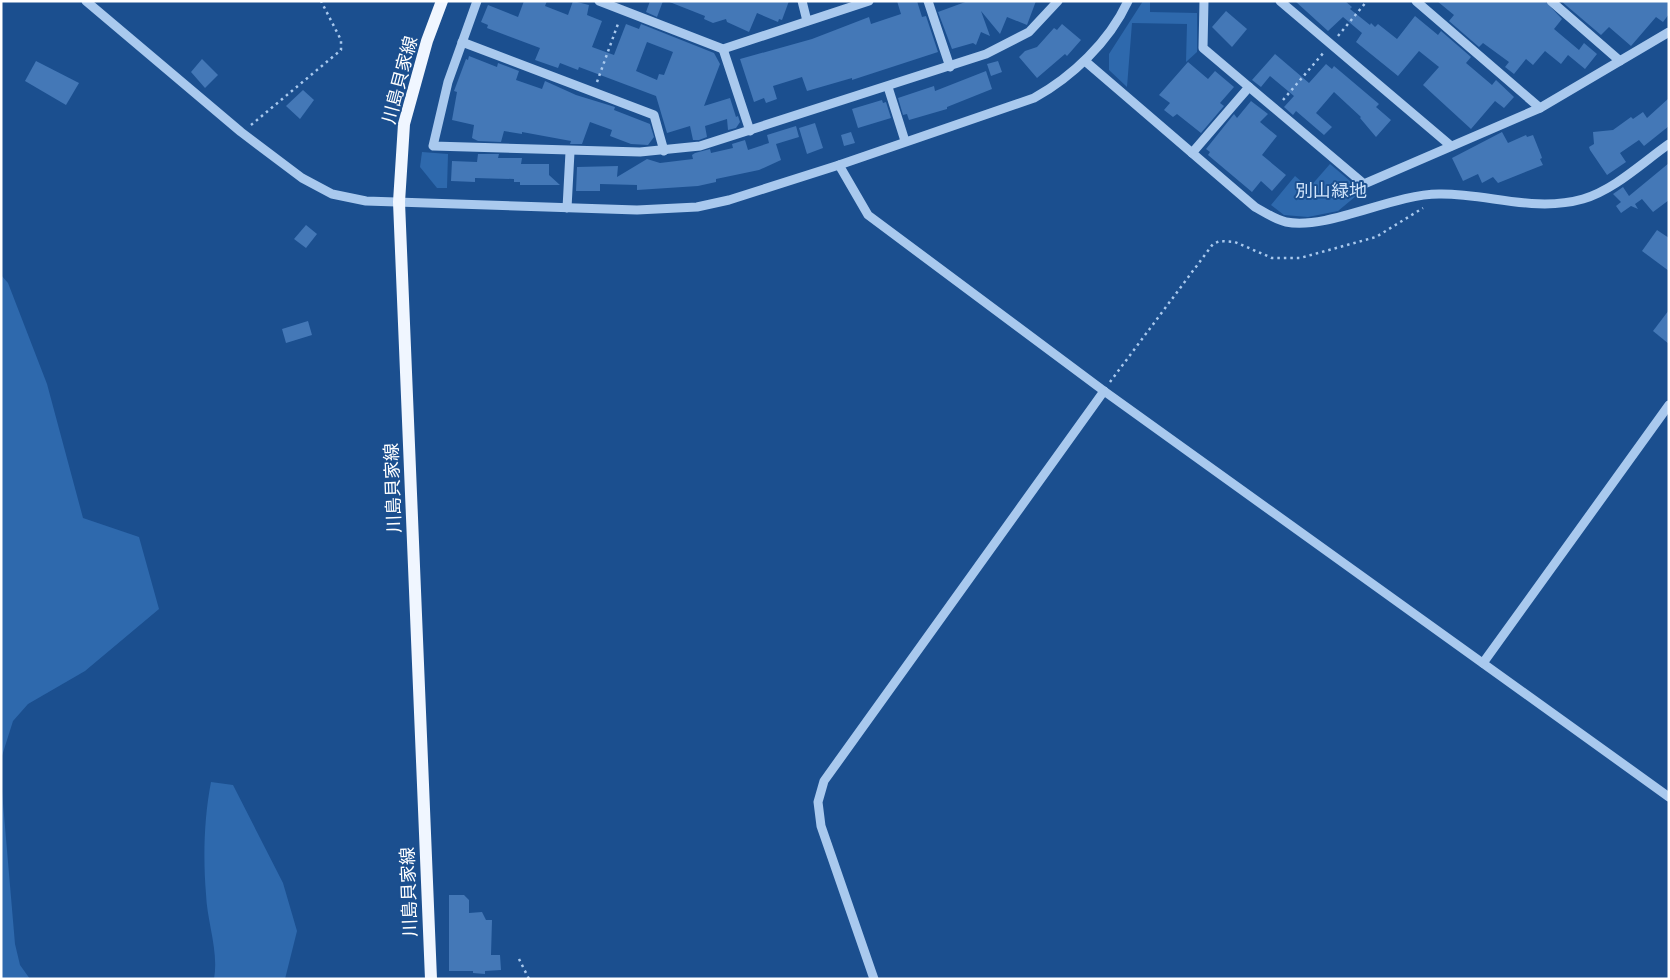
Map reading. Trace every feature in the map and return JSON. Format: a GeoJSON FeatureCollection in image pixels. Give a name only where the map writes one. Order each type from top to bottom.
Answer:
{"type":"FeatureCollection","features":[{"type":"Feature","properties":{"kind":"main road","name":"川島貝家線"},"geometry":{"type":"LineString","coordinates":[[431,979],[398,202],[404,124],[428,41],[442,1]]}},
{"type":"Feature","properties":{"kind":"street"},"geometry":{"type":"LineString","coordinates":[[86,1],[241,132],[316,187],[347,198],[398,202],[636,210],[697,207],[729,200],[839,166],[1034,98],[1060,82],[1084,61],[1128,1]]}},
{"type":"Feature","properties":{"kind":"street"},"geometry":{"type":"LineString","coordinates":[[477,1],[444,95],[433,146],[570,152],[664,151],[700,146],[950,67],[1001,47],[1029,32],[1058,1]]}},
{"type":"Feature","properties":{"kind":"street"},"geometry":{"type":"LineString","coordinates":[[599,1],[723,49],[869,1]]}},
{"type":"Feature","properties":{"kind":"street"},"geometry":{"type":"LineString","coordinates":[[802,1],[807,21]]}},
{"type":"Feature","properties":{"kind":"street"},"geometry":{"type":"LineString","coordinates":[[928,1],[950,67]]}},
{"type":"Feature","properties":{"kind":"street"},"geometry":{"type":"LineString","coordinates":[[1204,1],[1203,48],[1364,184],[1540,108],[1669,32]]}},
{"type":"Feature","properties":{"kind":"street"},"geometry":{"type":"LineString","coordinates":[[1280,1],[1332,43],[1451,146]]}},
{"type":"Feature","properties":{"kind":"street"},"geometry":{"type":"LineString","coordinates":[[1416,1],[1540,108]]}},
{"type":"Feature","properties":{"kind":"street"},"geometry":{"type":"LineString","coordinates":[[1551,1],[1620,61]]}},
{"type":"Feature","properties":{"kind":"street"},"geometry":{"type":"LineString","coordinates":[[462,42],[654,115],[664,151]]}},
{"type":"Feature","properties":{"kind":"street"},"geometry":{"type":"LineString","coordinates":[[723,49],[750,131]]}},
{"type":"Feature","properties":{"kind":"street"},"geometry":{"type":"LineString","coordinates":[[1084,61],[1255,207],[1285,222],[1312,223],[1413,197],[1436,194],[1538,205],[1583,199],[1610,186],[1669,144]]}},
{"type":"Feature","properties":{"kind":"street"},"geometry":{"type":"LineString","coordinates":[[888,87],[905,142]]}},
{"type":"Feature","properties":{"kind":"street"},"geometry":{"type":"LineString","coordinates":[[1192,153],[1249,87]]}},
{"type":"Feature","properties":{"kind":"street"},"geometry":{"type":"LineString","coordinates":[[567,208],[570,152]]}},
{"type":"Feature","properties":{"kind":"street"},"geometry":{"type":"LineString","coordinates":[[839,166],[868,215],[1104,391],[1669,797]]}},
{"type":"Feature","properties":{"kind":"street"},"geometry":{"type":"LineString","coordinates":[[874,979],[821,826],[818,802],[824,781],[1104,391]]}},
{"type":"Feature","properties":{"kind":"street"},"geometry":{"type":"LineString","coordinates":[[1483,662],[1669,406]]}},
{"type":"Feature","properties":{"kind":"path"},"geometry":{"type":"LineString","coordinates":[[241,132],[277,105],[341,50],[341,40],[321,1]]}},
{"type":"Feature","properties":{"kind":"path"},"geometry":{"type":"LineString","coordinates":[[1275,109],[1367,1]]}},
{"type":"Feature","properties":{"kind":"path"},"geometry":{"type":"LineString","coordinates":[[593,92],[623,10]]}},
{"type":"Feature","properties":{"kind":"path"},"geometry":{"type":"LineString","coordinates":[[1104,391],[1213,244],[1235,242],[1272,258],[1300,258],[1376,237],[1425,207]]}},
{"type":"Feature","properties":{"kind":"path"},"geometry":{"type":"LineString","coordinates":[[519,959],[529,979]]}},
{"type":"Feature","properties":{"kind":"green space"},"geometry":{"type":"Polygon","coordinates":[[[1143,1],[1150,1],[1150,12],[1197,13],[1197,52],[1186,62],[1187,24],[1132,23],[1127,87],[1109,70],[1109,54],[1143,1]]]}},
{"type":"Feature","properties":{"kind":"green space"},"geometry":{"type":"Polygon","coordinates":[[[422,152],[448,154],[447,188],[437,188],[420,167],[422,152]]]}},
{"type":"Feature","properties":{"kind":"green space","name":"別山緑地"},"geometry":{"type":"Polygon","coordinates":[[[1330,164],[1362,191],[1338,211],[1308,217],[1284,215],[1271,205],[1295,176],[1309,188],[1330,164]]]}},
{"type":"Feature","properties":{"kind":"green space"},"geometry":{"type":"Polygon","coordinates":[[[1,275],[8,283],[47,384],[83,518],[139,537],[159,609],[85,671],[28,704],[13,721],[1,759],[1,275]]]}},
{"type":"Feature","properties":{"kind":"green space"},"geometry":{"type":"Polygon","coordinates":[[[1,780],[15,944],[20,965],[30,979],[1,979],[1,780]]]}},
{"type":"Feature","properties":{"kind":"green space"},"geometry":{"type":"Polygon","coordinates":[[[211,782],[233,785],[283,883],[297,931],[285,979],[214,979],[215,958],[207,905],[205,866],[206,824],[211,782]]]}},
{"type":"Feature","properties":{"kind":"building"},"geometry":{"type":"Polygon","coordinates":[[[524,1],[547,1],[545,6],[568,15],[573,1],[589,5],[587,15],[602,21],[592,47],[614,55],[626,24],[639,29],[641,24],[714,53],[720,64],[704,106],[730,98],[736,117],[738,116],[740,122],[736,128],[728,130],[727,119],[705,126],[707,137],[699,140],[693,140],[690,126],[667,133],[656,96],[579,67],[578,70],[560,63],[558,68],[535,60],[540,48],[487,28],[488,25],[481,22],[488,5],[518,17],[524,1]],[[647,42],[636,71],[657,80],[659,74],[664,75],[673,52],[647,42]]]}},
{"type":"Feature","properties":{"kind":"building"},"geometry":{"type":"Polygon","coordinates":[[[650,1],[663,1],[657,17],[646,12],[650,1]]]}},
{"type":"Feature","properties":{"kind":"building"},"geometry":{"type":"Polygon","coordinates":[[[667,1],[789,1],[782,20],[779,19],[778,22],[757,13],[749,32],[727,22],[726,19],[713,23],[704,19],[705,16],[667,1]]]}},
{"type":"Feature","properties":{"kind":"building"},"geometry":{"type":"Polygon","coordinates":[[[897,1],[917,1],[922,17],[926,16],[938,52],[852,80],[852,78],[807,91],[802,77],[773,86],[777,99],[766,103],[764,98],[754,102],[740,59],[812,39],[869,17],[871,24],[901,14],[897,1]]]}},
{"type":"Feature","properties":{"kind":"building"},"geometry":{"type":"Polygon","coordinates":[[[968,1],[1036,1],[1027,25],[1007,17],[1000,34],[981,11],[990,36],[981,32],[976,45],[973,43],[952,49],[938,12],[968,1]]]}},
{"type":"Feature","properties":{"kind":"building"},"geometry":{"type":"Polygon","coordinates":[[[1295,1],[1345,1],[1352,7],[1350,9],[1370,25],[1371,23],[1375,27],[1378,24],[1397,39],[1415,16],[1438,35],[1441,31],[1471,57],[1466,63],[1492,85],[1496,80],[1514,97],[1504,108],[1495,101],[1471,129],[1423,85],[1439,67],[1419,51],[1398,76],[1356,42],[1362,33],[1343,17],[1328,31],[1295,1]]]}},
{"type":"Feature","properties":{"kind":"building"},"geometry":{"type":"Polygon","coordinates":[[[1437,1],[1545,1],[1562,19],[1554,29],[1579,50],[1584,43],[1597,54],[1585,69],[1568,55],[1561,64],[1545,51],[1533,65],[1526,59],[1514,74],[1505,67],[1509,62],[1483,43],[1479,47],[1449,21],[1454,15],[1437,1]]]}},
{"type":"Feature","properties":{"kind":"building"},"geometry":{"type":"Polygon","coordinates":[[[1561,1],[1669,1],[1669,14],[1663,22],[1656,17],[1631,46],[1609,27],[1601,35],[1561,1]]]}},
{"type":"Feature","properties":{"kind":"building"},"geometry":{"type":"Polygon","coordinates":[[[1226,11],[1247,29],[1232,47],[1212,27],[1226,11]]]}},
{"type":"Feature","properties":{"kind":"building"},"geometry":{"type":"Polygon","coordinates":[[[1062,24],[1081,40],[1067,56],[1065,54],[1037,78],[1019,57],[1025,51],[1037,47],[1054,28],[1057,30],[1062,24]]]}},
{"type":"Feature","properties":{"kind":"building"},"geometry":{"type":"Polygon","coordinates":[[[1275,54],[1309,83],[1326,64],[1332,69],[1334,66],[1379,104],[1376,107],[1391,120],[1376,137],[1361,117],[1334,92],[1316,113],[1332,127],[1324,135],[1296,111],[1293,115],[1284,107],[1294,96],[1270,76],[1261,87],[1252,80],[1275,54]]]}},
{"type":"Feature","properties":{"kind":"building"},"geometry":{"type":"Polygon","coordinates":[[[469,56],[497,67],[498,63],[519,71],[516,80],[542,89],[545,81],[576,95],[615,107],[614,110],[650,124],[654,137],[648,145],[631,144],[610,136],[612,130],[590,122],[582,144],[570,144],[571,141],[522,132],[522,134],[504,131],[501,142],[478,141],[472,138],[474,125],[452,120],[457,92],[454,91],[466,59],[468,60],[469,56]]]}},
{"type":"Feature","properties":{"kind":"building"},"geometry":{"type":"Polygon","coordinates":[[[202,59],[218,75],[205,88],[191,72],[202,59]]]}},
{"type":"Feature","properties":{"kind":"building"},"geometry":{"type":"Polygon","coordinates":[[[36,61],[79,83],[66,105],[25,81],[36,61]]]}},
{"type":"Feature","properties":{"kind":"building"},"geometry":{"type":"Polygon","coordinates":[[[998,61],[1002,72],[991,76],[987,64],[998,61]]]}},
{"type":"Feature","properties":{"kind":"building"},"geometry":{"type":"Polygon","coordinates":[[[1188,62],[1208,79],[1215,71],[1234,87],[1220,103],[1224,106],[1201,133],[1177,114],[1173,117],[1164,110],[1170,103],[1159,95],[1188,62]]]}},
{"type":"Feature","properties":{"kind":"building"},"geometry":{"type":"Polygon","coordinates":[[[986,71],[992,89],[947,107],[947,109],[909,120],[907,114],[903,115],[898,98],[934,86],[935,91],[986,71]]]}},
{"type":"Feature","properties":{"kind":"building"},"geometry":{"type":"Polygon","coordinates":[[[303,90],[314,100],[300,119],[286,106],[303,90]]]}},
{"type":"Feature","properties":{"kind":"building"},"geometry":{"type":"Polygon","coordinates":[[[1669,98],[1669,126],[1644,146],[1639,140],[1620,153],[1626,162],[1607,175],[1589,147],[1594,144],[1593,132],[1613,130],[1631,117],[1633,119],[1643,112],[1647,118],[1669,98]]]}},
{"type":"Feature","properties":{"kind":"building"},"geometry":{"type":"Polygon","coordinates":[[[882,100],[883,103],[886,102],[891,118],[858,128],[852,109],[882,100]]]}},
{"type":"Feature","properties":{"kind":"building"},"geometry":{"type":"Polygon","coordinates":[[[1251,101],[1268,114],[1260,122],[1277,136],[1262,155],[1286,175],[1272,191],[1261,181],[1252,192],[1208,155],[1210,152],[1206,149],[1234,114],[1237,118],[1251,101]]]}},
{"type":"Feature","properties":{"kind":"building"},"geometry":{"type":"Polygon","coordinates":[[[815,123],[823,148],[807,154],[799,128],[815,123]]]}},
{"type":"Feature","properties":{"kind":"building"},"geometry":{"type":"Polygon","coordinates":[[[796,126],[799,137],[776,144],[781,160],[759,170],[716,179],[716,182],[698,186],[637,190],[637,185],[600,184],[600,191],[576,191],[577,167],[618,166],[617,177],[647,159],[660,163],[693,159],[692,155],[695,153],[710,149],[711,153],[733,148],[732,144],[745,140],[748,150],[769,143],[767,135],[796,126]]]}},
{"type":"Feature","properties":{"kind":"building"},"geometry":{"type":"Polygon","coordinates":[[[851,132],[855,143],[844,146],[841,135],[851,132]]]}},
{"type":"Feature","properties":{"kind":"building"},"geometry":{"type":"Polygon","coordinates":[[[1502,132],[1508,143],[1526,135],[1527,137],[1533,135],[1543,165],[1498,183],[1493,177],[1482,183],[1478,174],[1463,181],[1452,158],[1502,132]]]}},
{"type":"Feature","properties":{"kind":"building"},"geometry":{"type":"Polygon","coordinates":[[[478,154],[499,154],[498,158],[522,158],[521,164],[549,164],[549,175],[560,185],[520,185],[520,182],[514,182],[514,179],[475,178],[475,182],[451,181],[452,161],[477,162],[478,154]]]}},
{"type":"Feature","properties":{"kind":"building"},"geometry":{"type":"Polygon","coordinates":[[[1669,163],[1669,200],[1653,212],[1642,199],[1635,204],[1638,209],[1631,206],[1621,213],[1616,206],[1621,202],[1613,194],[1623,187],[1629,196],[1669,163]]]}},
{"type":"Feature","properties":{"kind":"building"},"geometry":{"type":"Polygon","coordinates":[[[306,225],[317,234],[306,248],[294,239],[306,225]]]}},
{"type":"Feature","properties":{"kind":"building"},"geometry":{"type":"Polygon","coordinates":[[[1657,230],[1669,238],[1669,271],[1642,251],[1657,230]]]}},
{"type":"Feature","properties":{"kind":"building"},"geometry":{"type":"Polygon","coordinates":[[[1669,310],[1669,344],[1653,331],[1669,310]]]}},
{"type":"Feature","properties":{"kind":"building"},"geometry":{"type":"Polygon","coordinates":[[[308,321],[312,335],[286,343],[282,329],[308,321]]]}},
{"type":"Feature","properties":{"kind":"building"},"geometry":{"type":"Polygon","coordinates":[[[449,895],[464,895],[469,900],[469,913],[482,912],[486,920],[492,920],[491,955],[500,955],[501,970],[485,971],[485,974],[473,973],[473,971],[449,971],[449,895]]]}}]}
